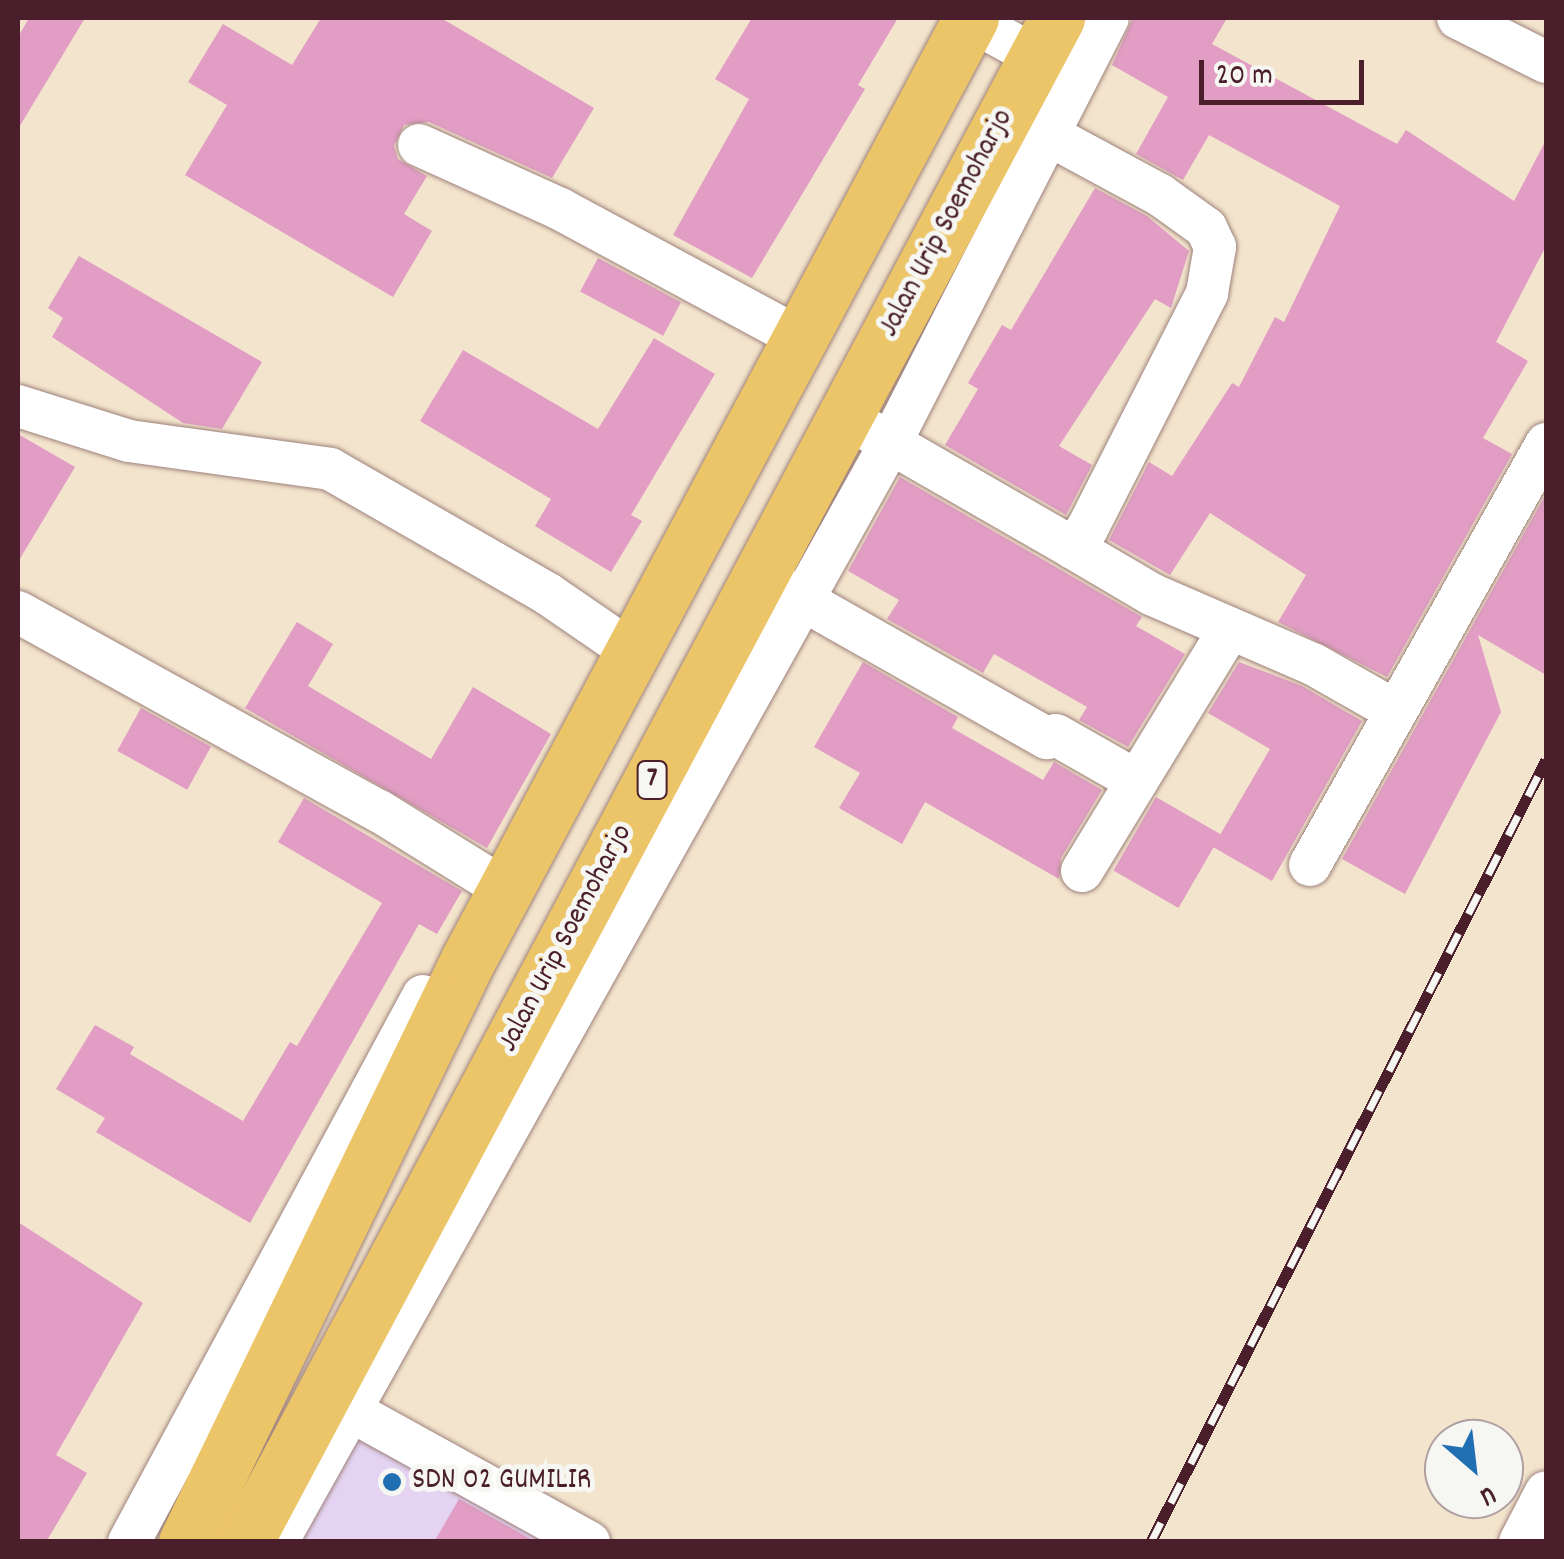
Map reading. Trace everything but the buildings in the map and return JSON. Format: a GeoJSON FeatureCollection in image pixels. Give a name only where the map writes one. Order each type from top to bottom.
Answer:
{"type":"FeatureCollection","features":[{"type":"Feature","properties":{"kind":"highway"},"geometry":{"type":"LineString","coordinates":[[186,1542],[496,884],[965,18]]}},
{"type":"Feature","properties":{"kind":"highway","name":"Jalan Urip Soemoharjo"},"geometry":{"type":"LineString","coordinates":[[246,1542],[337,1403],[868,430],[1027,123],[1047,37]]}},
{"type":"Feature","properties":{"kind":"street"},"geometry":{"type":"LineString","coordinates":[[965,18],[1047,37]]}},
{"type":"Feature","properties":{"kind":"street"},"geometry":{"type":"LineString","coordinates":[[1073,548],[1207,293],[1215,248],[1206,228],[1160,195],[1027,123],[1108,18]]}},
{"type":"Feature","properties":{"kind":"street"},"geometry":{"type":"LineString","coordinates":[[1458,18],[1546,62]]}},
{"type":"Feature","properties":{"kind":"street"},"geometry":{"type":"LineString","coordinates":[[419,145],[560,209],[791,334]]}},
{"type":"Feature","properties":{"kind":"street"},"geometry":{"type":"LineString","coordinates":[[18,406],[129,441],[330,469],[548,594],[624,647]]}},
{"type":"Feature","properties":{"kind":"street"},"geometry":{"type":"LineString","coordinates":[[868,430],[1228,632],[1314,664],[1392,709]]}},
{"type":"Feature","properties":{"kind":"street"},"geometry":{"type":"LineString","coordinates":[[1310,865],[1392,709],[1546,444]]}},
{"type":"Feature","properties":{"kind":"street"},"geometry":{"type":"LineString","coordinates":[[781,588],[1047,738],[1056,735],[1136,781]]}},
{"type":"Feature","properties":{"kind":"street"},"geometry":{"type":"LineString","coordinates":[[18,612],[379,811],[496,884],[129,1542]]}},
{"type":"Feature","properties":{"kind":"street"},"geometry":{"type":"LineString","coordinates":[[1082,871],[1228,632]]}},
{"type":"Feature","properties":{"kind":"street"},"geometry":{"type":"LineString","coordinates":[[277,1542],[337,1403],[589,1542]]}},
{"type":"Feature","properties":{"kind":"street"},"geometry":{"type":"LineString","coordinates":[[1520,1542],[1546,1492]]}},
{"type":"Feature","properties":{"kind":"shaded area","name":"SDN 02 GUMILIR"},"geometry":{"type":"Polygon","coordinates":[[[352,1422],[573,1542],[291,1542],[352,1422]]]}},
{"type":"Feature","properties":{"kind":"railway"},"geometry":{"type":"LineString","coordinates":[[1151,1542],[1546,760]]}},
{"type":"Feature","properties":{"kind":"place","name":"SDN 02 GUMILIR"},"geometry":{"type":"Point","coordinates":[392,1482]}}]}
